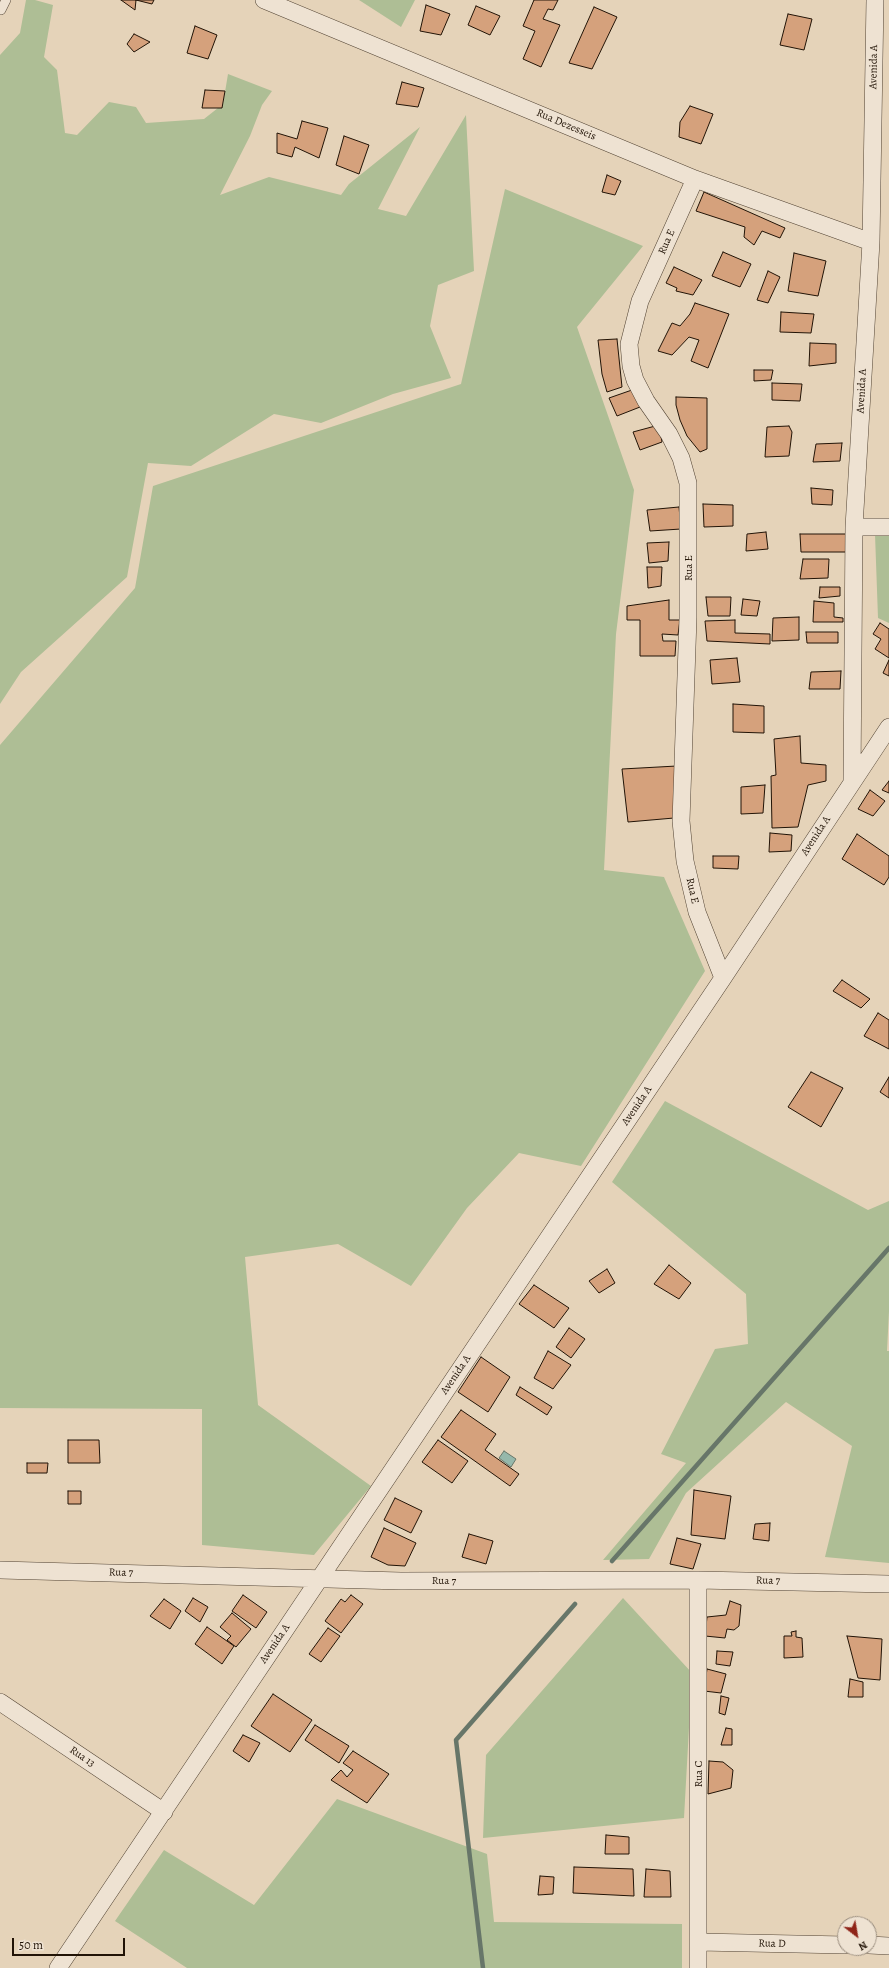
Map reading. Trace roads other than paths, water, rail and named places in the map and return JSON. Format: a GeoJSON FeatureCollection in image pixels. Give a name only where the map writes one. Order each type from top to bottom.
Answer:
{"type":"FeatureCollection","features":[{"type":"Feature","properties":{"kind":"street","name":"Rua Dezesseis"},"geometry":{"type":"LineString","coordinates":[[264,0],[695,179],[871,242]]}},
{"type":"Feature","properties":{"kind":"street","name":"Avenida A"},"geometry":{"type":"LineString","coordinates":[[852,781],[854,527],[871,242],[875,0]]}},
{"type":"Feature","properties":{"kind":"street","name":"Rua E"},"geometry":{"type":"LineString","coordinates":[[695,179],[640,301],[629,344],[631,366],[635,380],[646,401],[669,434],[681,458],[688,483],[688,618],[681,821],[685,861],[697,912],[723,978]]}},
{"type":"Feature","properties":{"kind":"street"},"geometry":{"type":"LineString","coordinates":[[854,527],[889,527]]}},
{"type":"Feature","properties":{"kind":"street","name":"Avenida A"},"geometry":{"type":"LineString","coordinates":[[58,1968],[723,978],[889,727]]}},
{"type":"Feature","properties":{"kind":"street","name":"Rua 7"},"geometry":{"type":"LineString","coordinates":[[0,1570],[401,1581],[698,1580],[889,1584]]}},
{"type":"Feature","properties":{"kind":"street","name":"Rua C"},"geometry":{"type":"LineString","coordinates":[[698,1580],[698,1968]]}},
{"type":"Feature","properties":{"kind":"street","name":"Rua 13"},"geometry":{"type":"LineString","coordinates":[[0,1702],[164,1812]]}},
{"type":"Feature","properties":{"kind":"street","name":"Rua D"},"geometry":{"type":"LineString","coordinates":[[699,1942],[837,1945]]}},
{"type":"Feature","properties":{"kind":"street"},"geometry":{"type":"LineString","coordinates":[[877,1945],[889,1946]]}},
{"type":"Feature","properties":{"kind":"lane"},"geometry":{"type":"LineString","coordinates":[[1,10],[6,0]]}},
{"type":"Feature","properties":{"kind":"waterway"},"geometry":{"type":"LineString","coordinates":[[612,1561],[889,1248]]}},
{"type":"Feature","properties":{"kind":"waterway"},"geometry":{"type":"LineString","coordinates":[[483,1968],[456,1740],[575,1604]]}}]}
